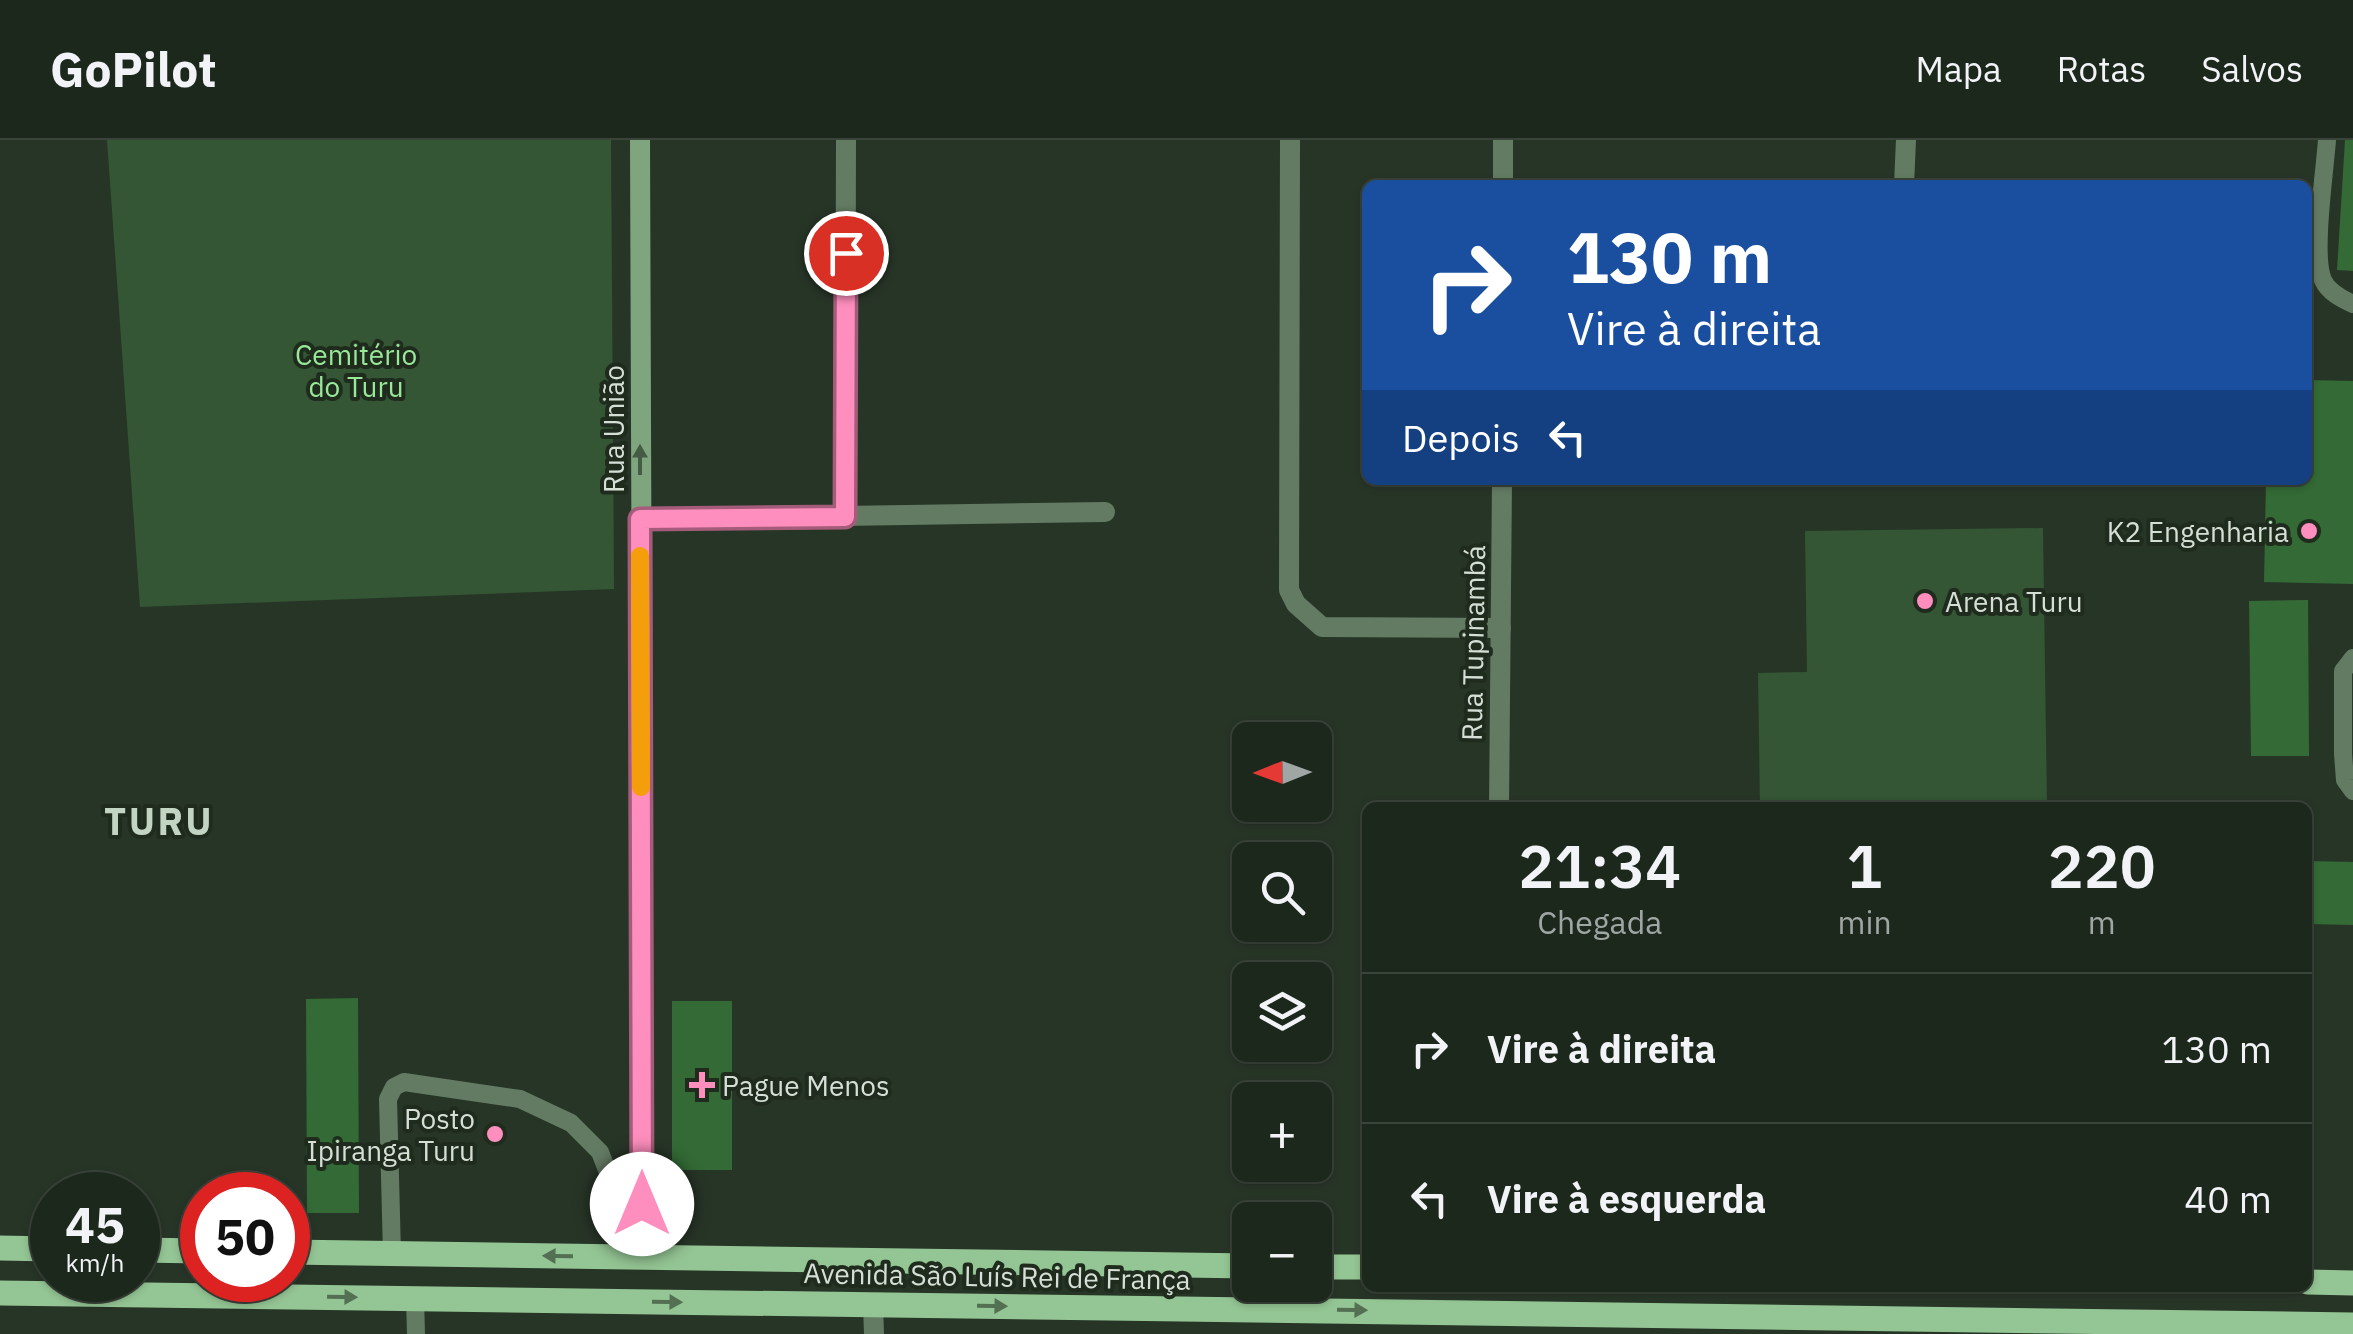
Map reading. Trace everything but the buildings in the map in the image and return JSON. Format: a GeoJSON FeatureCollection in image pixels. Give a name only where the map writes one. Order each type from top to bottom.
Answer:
{"type":"FeatureCollection","features":[{"type":"Feature","properties":{"kind":"main road","name":"Rua União"},"geometry":{"type":"LineString","coordinates":[[640,140],[643,1249]]}},
{"type":"Feature","properties":{"kind":"main road"},"geometry":{"type":"LineString","coordinates":[[0,1248],[30,1249]]}},
{"type":"Feature","properties":{"kind":"main road","name":"Avenida São Luís Rei de França"},"geometry":{"type":"LineString","coordinates":[[310,1252],[643,1249],[1232,1265]]}},
{"type":"Feature","properties":{"kind":"main road"},"geometry":{"type":"LineString","coordinates":[[1332,1267],[1362,1267]]}},
{"type":"Feature","properties":{"kind":"main road"},"geometry":{"type":"LineString","coordinates":[[2312,1282],[2353,1283]]}},
{"type":"Feature","properties":{"kind":"main road","name":"Avenida São Luís Rei de França"},"geometry":{"type":"LineString","coordinates":[[0,1292],[2353,1326]]}},
{"type":"Feature","properties":{"kind":"street"},"geometry":{"type":"LineString","coordinates":[[845,517],[846,140]]}},
{"type":"Feature","properties":{"kind":"street"},"geometry":{"type":"LineString","coordinates":[[1290,140],[1288,590],[1296,604],[1322,626],[1501,628]]}},
{"type":"Feature","properties":{"kind":"street"},"geometry":{"type":"LineString","coordinates":[[1503,140],[1503,180]]}},
{"type":"Feature","properties":{"kind":"street"},"geometry":{"type":"LineString","coordinates":[[1904,180],[1906,140]]}},
{"type":"Feature","properties":{"kind":"street","name":"Rua Tupinambá"},"geometry":{"type":"LineString","coordinates":[[1499,802],[1502,485]]}},
{"type":"Feature","properties":{"kind":"street"},"geometry":{"type":"LineString","coordinates":[[640,519],[1105,512]]}},
{"type":"Feature","properties":{"kind":"street"},"geometry":{"type":"LineString","coordinates":[[873,1304],[874,1334]]}},
{"type":"Feature","properties":{"kind":"lane"},"geometry":{"type":"LineString","coordinates":[[2327,140],[2318,258],[2323,282],[2338,298],[2353,304]]}},
{"type":"Feature","properties":{"kind":"lane"},"geometry":{"type":"LineString","coordinates":[[2353,658],[2343,671],[2345,780],[2353,791]]}},
{"type":"Feature","properties":{"kind":"lane"},"geometry":{"type":"LineString","coordinates":[[392,1254],[388,1098],[394,1087],[404,1082],[520,1099],[571,1122],[600,1152],[643,1249]]}},
{"type":"Feature","properties":{"kind":"lane"},"geometry":{"type":"LineString","coordinates":[[416,1298],[416,1334]]}},
{"type":"Feature","properties":{"kind":"green space","name":"Cemitério do Turu"},"geometry":{"type":"Polygon","coordinates":[[[107,140],[611,140],[614,589],[140,607],[107,140]]]}},
{"type":"Feature","properties":{"kind":"green space","name":"Arena Turu"},"geometry":{"type":"Polygon","coordinates":[[[2043,528],[2047,802],[1760,802],[1758,673],[1807,672],[1805,531],[2043,528]]]}},
{"type":"Feature","properties":{"kind":"slow traffic"},"geometry":{"type":"LineString","coordinates":[[640,556],[641,787]]}},
{"type":"Feature","properties":{"kind":"place","name":"K2 Engenharia"},"geometry":{"type":"Point","coordinates":[2309,531]}},
{"type":"Feature","properties":{"kind":"place","name":"Arena Turu"},"geometry":{"type":"Point","coordinates":[1925,601]}},
{"type":"Feature","properties":{"kind":"place","name":"Pague Menos"},"geometry":{"type":"Point","coordinates":[702,1085]}},
{"type":"Feature","properties":{"kind":"place","name":"Posto Ipiranga Turu"},"geometry":{"type":"Point","coordinates":[495,1134]}},
{"type":"Feature","properties":{"kind":"district","name":"TURU"},"geometry":{"type":"Point","coordinates":[159,820]}},
{"type":"Feature","properties":{"kind":"route"},"geometry":{"type":"LineString","coordinates":[[642,1204],[640,519],[845,517],[846,253]]}}]}
